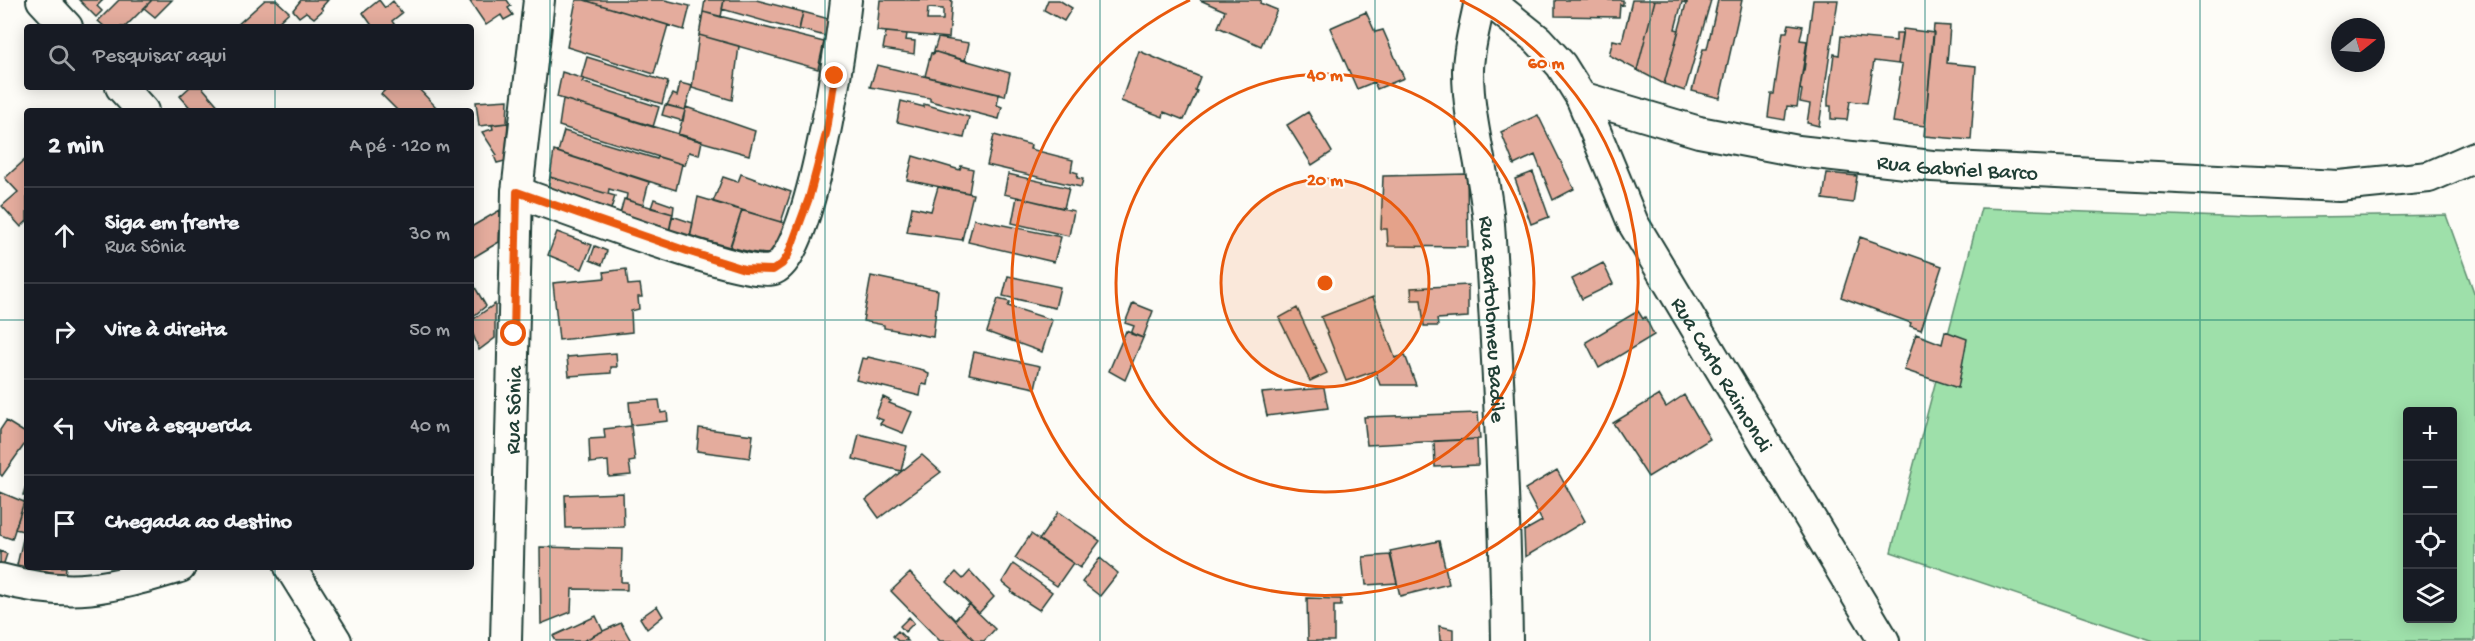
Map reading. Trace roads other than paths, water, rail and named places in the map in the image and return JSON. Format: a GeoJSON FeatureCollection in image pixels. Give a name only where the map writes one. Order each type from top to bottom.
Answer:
{"type":"FeatureCollection","features":[{"type":"Feature","properties":{"kind":"street"},"geometry":{"type":"LineString","coordinates":[[42,0],[64,24]]}},
{"type":"Feature","properties":{"kind":"street","name":"Rua Sônia"},"geometry":{"type":"LineString","coordinates":[[506,641],[517,192],[539,0]]}},
{"type":"Feature","properties":{"kind":"street"},"geometry":{"type":"LineString","coordinates":[[517,192],[744,269],[773,270],[782,264],[788,255],[809,198],[827,130],[846,0]]}},
{"type":"Feature","properties":{"kind":"street","name":"Rua Bartolomeu Badile"},"geometry":{"type":"LineString","coordinates":[[1480,0],[1469,52],[1468,91],[1489,225],[1504,474],[1508,641]]}},
{"type":"Feature","properties":{"kind":"street"},"geometry":{"type":"LineString","coordinates":[[1488,0],[1545,48],[1561,65],[1581,97]]}},
{"type":"Feature","properties":{"kind":"street"},"geometry":{"type":"LineString","coordinates":[[124,90],[139,108]]}},
{"type":"Feature","properties":{"kind":"street","name":"Rua Gabriel Barco"},"geometry":{"type":"LineString","coordinates":[[1581,97],[1699,132],[1798,150],[1932,166],[2339,186],[2429,177],[2475,157]]}},
{"type":"Feature","properties":{"kind":"street","name":"Rua Carlo Raimondi"},"geometry":{"type":"LineString","coordinates":[[1581,97],[1633,223],[1884,641]]}},
{"type":"Feature","properties":{"kind":"street"},"geometry":{"type":"LineString","coordinates":[[0,579],[33,588],[74,591],[110,587],[170,570]]}},
{"type":"Feature","properties":{"kind":"street"},"geometry":{"type":"LineString","coordinates":[[292,570],[336,641]]}}]}
